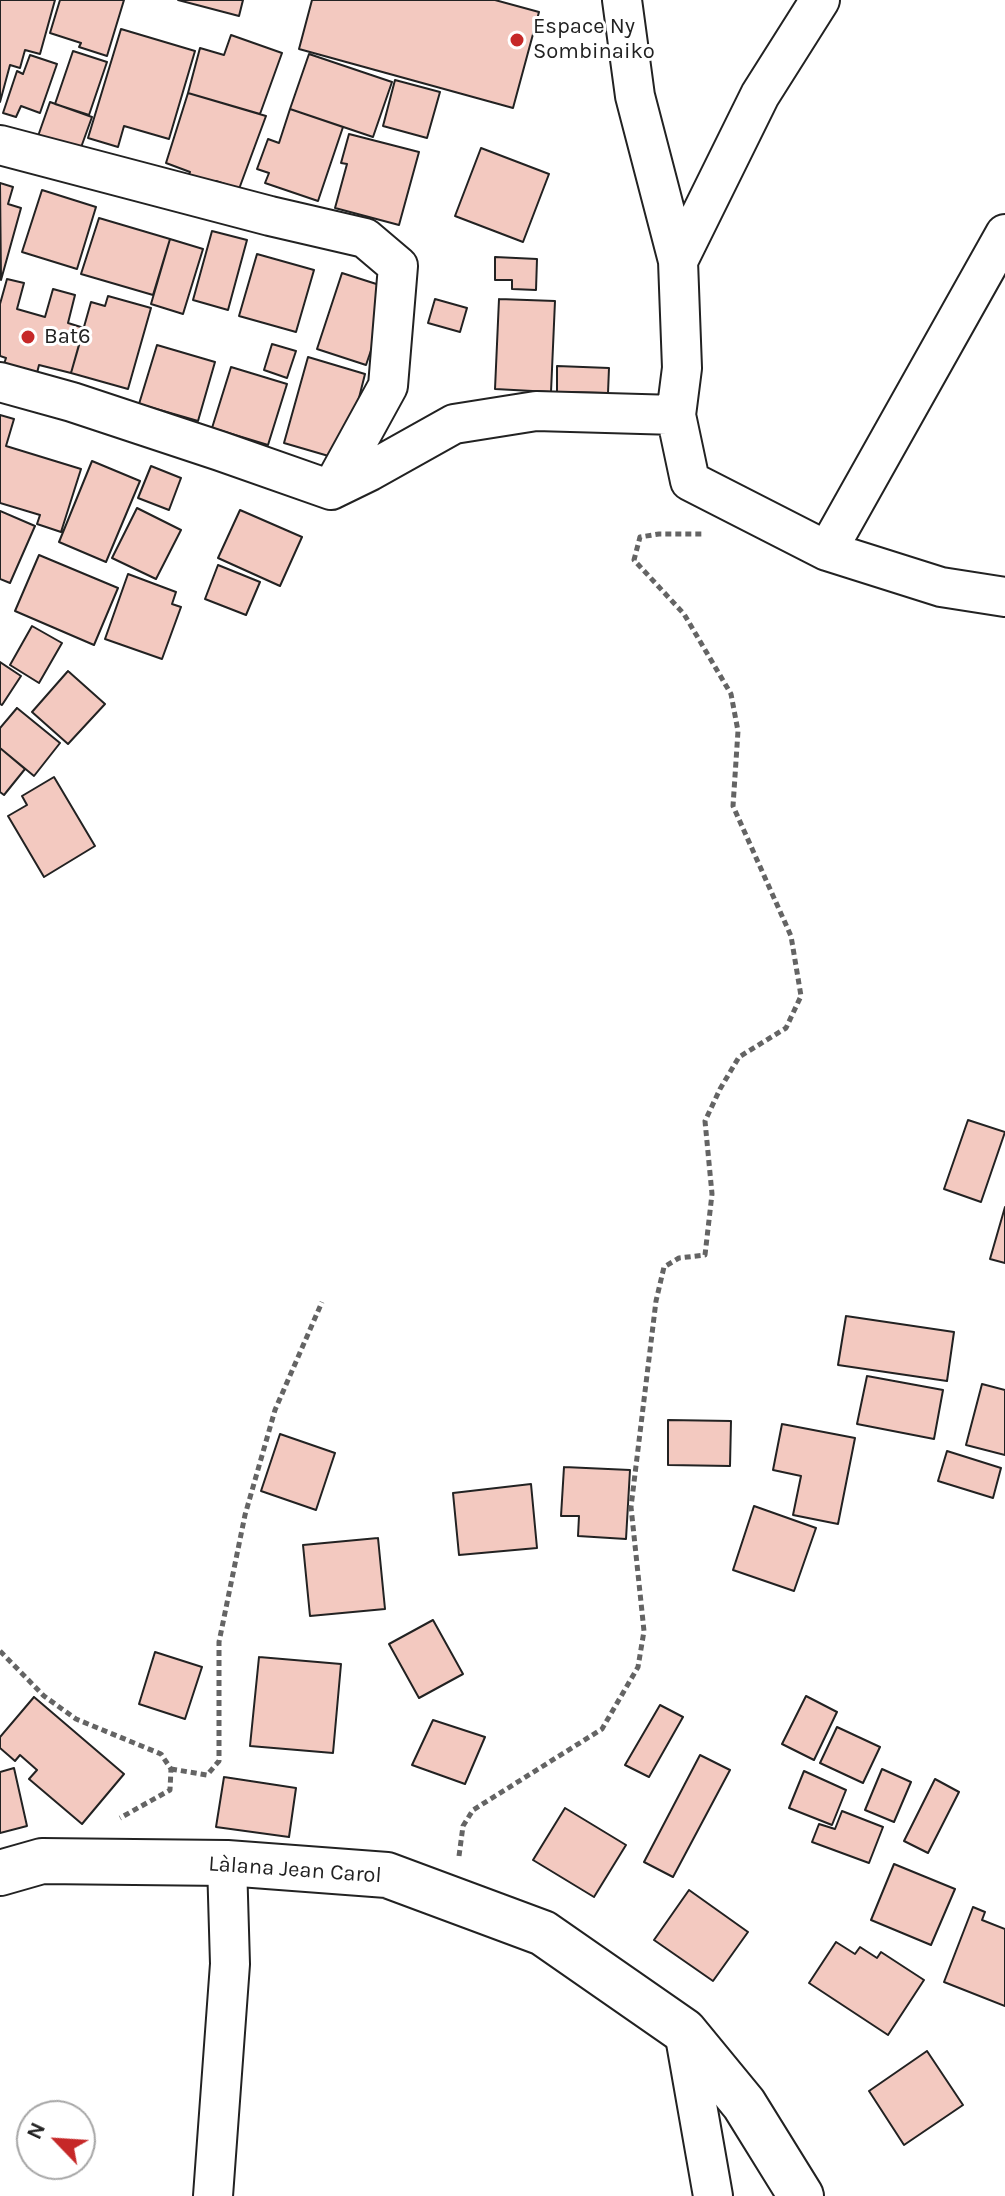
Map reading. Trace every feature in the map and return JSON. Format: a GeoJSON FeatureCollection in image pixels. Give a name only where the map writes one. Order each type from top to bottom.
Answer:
{"type":"FeatureCollection","features":[{"type":"Feature","properties":{"kind":"main road","name":"Làlana Jean Carol"},"geometry":{"type":"LineString","coordinates":[[0,1873],[42,1861],[227,1863],[387,1875],[543,1933],[684,2031],[744,2104],[801,2196]]}},
{"type":"Feature","properties":{"kind":"street"},"geometry":{"type":"LineString","coordinates":[[622,0],[635,96],[678,261],[682,368],[676,415],[690,481],[827,551],[941,587],[1005,597]]}},
{"type":"Feature","properties":{"kind":"street"},"geometry":{"type":"LineString","coordinates":[[678,261],[760,95],[820,0]]}},
{"type":"Feature","properties":{"kind":"street"},"geometry":{"type":"LineString","coordinates":[[0,145],[365,238],[398,266],[388,386],[331,490]]}},
{"type":"Feature","properties":{"kind":"street"},"geometry":{"type":"LineString","coordinates":[[827,551],[1005,234]]}},
{"type":"Feature","properties":{"kind":"street"},"geometry":{"type":"LineString","coordinates":[[0,382],[102,412],[331,490],[454,424],[536,411],[676,415]]}},
{"type":"Feature","properties":{"kind":"street"},"geometry":{"type":"LineString","coordinates":[[213,2196],[230,1964],[227,1863]]}},
{"type":"Feature","properties":{"kind":"street"},"geometry":{"type":"LineString","coordinates":[[684,2031],[713,2196]]}},
{"type":"Feature","properties":{"kind":"path"},"geometry":{"type":"LineString","coordinates":[[432,1891],[458,1863],[463,1826],[473,1810],[602,1729],[638,1667],[644,1631],[631,1507],[656,1301],[664,1267],[679,1258],[705,1255],[712,1194],[705,1121],[739,1057],[786,1028],[801,996],[791,936],[733,806],[738,731],[731,694],[684,614],[634,560],[640,537],[659,534],[710,536]]}},
{"type":"Feature","properties":{"kind":"path"},"geometry":{"type":"LineString","coordinates":[[171,1769],[207,1775],[219,1761],[219,1642],[245,1515],[275,1410],[322,1302]]}},
{"type":"Feature","properties":{"kind":"path"},"geometry":{"type":"LineString","coordinates":[[0,1651],[44,1696],[76,1719],[161,1754],[171,1769],[170,1790],[119,1819]]}},
{"type":"Feature","properties":{"kind":"building"},"geometry":{"type":"Polygon","coordinates":[[[0,0],[55,0],[40,54],[25,50],[20,68],[10,65],[0,102],[0,0]]]}},
{"type":"Feature","properties":{"kind":"building"},"geometry":{"type":"Polygon","coordinates":[[[60,0],[124,0],[107,56],[50,33],[60,0]]]}},
{"type":"Feature","properties":{"kind":"building"},"geometry":{"type":"Polygon","coordinates":[[[178,0],[243,0],[239,16],[178,0]]]}},
{"type":"Feature","properties":{"kind":"building"},"geometry":{"type":"Polygon","coordinates":[[[312,0],[495,0],[539,12],[513,108],[299,49],[312,0]]]}},
{"type":"Feature","properties":{"kind":"building"},"geometry":{"type":"Polygon","coordinates":[[[121,29],[195,51],[169,139],[124,126],[118,147],[88,138],[121,29]]]}},
{"type":"Feature","properties":{"kind":"building"},"geometry":{"type":"Polygon","coordinates":[[[231,35],[282,53],[260,114],[188,93],[200,48],[224,55],[231,35]]]}},
{"type":"Feature","properties":{"kind":"building"},"geometry":{"type":"Polygon","coordinates":[[[73,51],[107,62],[89,115],[55,104],[73,51]]]}},
{"type":"Feature","properties":{"kind":"building"},"geometry":{"type":"Polygon","coordinates":[[[309,54],[392,82],[373,137],[290,109],[309,54]]]}},
{"type":"Feature","properties":{"kind":"building"},"geometry":{"type":"Polygon","coordinates":[[[30,55],[57,64],[40,113],[21,106],[16,117],[3,113],[17,71],[23,74],[30,55]]]}},
{"type":"Feature","properties":{"kind":"building"},"geometry":{"type":"Polygon","coordinates":[[[395,80],[440,92],[427,138],[383,126],[395,80]]]}},
{"type":"Feature","properties":{"kind":"building"},"geometry":{"type":"Polygon","coordinates":[[[188,93],[266,116],[239,189],[216,181],[212,191],[186,182],[190,172],[166,163],[188,93]]]}},
{"type":"Feature","properties":{"kind":"building"},"geometry":{"type":"Polygon","coordinates":[[[50,102],[92,117],[79,153],[37,139],[50,102]]]}},
{"type":"Feature","properties":{"kind":"building"},"geometry":{"type":"Polygon","coordinates":[[[290,109],[343,127],[318,201],[265,183],[269,173],[257,169],[268,139],[279,143],[290,109]]]}},
{"type":"Feature","properties":{"kind":"building"},"geometry":{"type":"Polygon","coordinates":[[[349,134],[419,152],[399,225],[335,208],[347,164],[341,163],[349,134]]]}},
{"type":"Feature","properties":{"kind":"building"},"geometry":{"type":"Polygon","coordinates":[[[481,148],[549,174],[523,242],[455,216],[481,148]]]}},
{"type":"Feature","properties":{"kind":"building"},"geometry":{"type":"Polygon","coordinates":[[[0,183],[13,187],[8,204],[21,208],[1,280],[0,183]]]}},
{"type":"Feature","properties":{"kind":"building"},"geometry":{"type":"Polygon","coordinates":[[[42,190],[96,207],[77,269],[22,252],[42,190]]]}},
{"type":"Feature","properties":{"kind":"building"},"geometry":{"type":"Polygon","coordinates":[[[99,218],[170,239],[153,295],[81,274],[99,218]]]}},
{"type":"Feature","properties":{"kind":"building"},"geometry":{"type":"Polygon","coordinates":[[[212,231],[247,240],[228,310],[193,300],[212,231]]]}},
{"type":"Feature","properties":{"kind":"building"},"geometry":{"type":"Polygon","coordinates":[[[170,239],[203,249],[183,314],[151,304],[170,239]]]}},
{"type":"Feature","properties":{"kind":"building"},"geometry":{"type":"Polygon","coordinates":[[[257,254],[314,270],[296,332],[239,316],[257,254]]]}},
{"type":"Feature","properties":{"kind":"building"},"geometry":{"type":"Polygon","coordinates":[[[495,257],[537,259],[536,290],[512,289],[512,280],[495,280],[495,257]]]}},
{"type":"Feature","properties":{"kind":"building"},"geometry":{"type":"Polygon","coordinates":[[[342,273],[392,289],[366,365],[317,349],[342,273]]]}},
{"type":"Feature","properties":{"kind":"building"},"geometry":{"type":"Polygon","coordinates":[[[7,279],[24,283],[17,309],[45,317],[53,289],[75,295],[68,323],[84,328],[71,373],[39,365],[37,373],[4,364],[6,358],[0,356],[0,304],[7,279]]]}},
{"type":"Feature","properties":{"kind":"building"},"geometry":{"type":"Polygon","coordinates":[[[108,296],[151,308],[128,389],[71,373],[91,302],[105,306],[108,296]]]}},
{"type":"Feature","properties":{"kind":"building"},"geometry":{"type":"Polygon","coordinates":[[[435,299],[467,308],[460,332],[428,323],[435,299]]]}},
{"type":"Feature","properties":{"kind":"building"},"geometry":{"type":"Polygon","coordinates":[[[499,299],[555,301],[551,392],[495,389],[499,299]]]}},
{"type":"Feature","properties":{"kind":"building"},"geometry":{"type":"Polygon","coordinates":[[[272,344],[296,351],[287,378],[264,370],[272,344]]]}},
{"type":"Feature","properties":{"kind":"building"},"geometry":{"type":"Polygon","coordinates":[[[157,345],[215,362],[198,421],[139,404],[157,345]]]}},
{"type":"Feature","properties":{"kind":"building"},"geometry":{"type":"Polygon","coordinates":[[[308,357],[365,374],[346,450],[332,457],[284,443],[308,357]]]}},
{"type":"Feature","properties":{"kind":"building"},"geometry":{"type":"Polygon","coordinates":[[[557,366],[609,368],[608,393],[557,392],[557,366]]]}},
{"type":"Feature","properties":{"kind":"building"},"geometry":{"type":"Polygon","coordinates":[[[231,367],[287,384],[268,445],[212,428],[231,367]]]}},
{"type":"Feature","properties":{"kind":"building"},"geometry":{"type":"Polygon","coordinates":[[[0,415],[14,419],[6,446],[81,469],[61,532],[37,524],[40,515],[0,503],[0,415]]]}},
{"type":"Feature","properties":{"kind":"building"},"geometry":{"type":"Polygon","coordinates":[[[92,461],[140,481],[106,562],[59,542],[92,461]]]}},
{"type":"Feature","properties":{"kind":"building"},"geometry":{"type":"Polygon","coordinates":[[[151,466],[181,478],[169,510],[138,498],[151,466]]]}},
{"type":"Feature","properties":{"kind":"building"},"geometry":{"type":"Polygon","coordinates":[[[137,508],[181,530],[156,579],[112,558],[137,508]]]}},
{"type":"Feature","properties":{"kind":"building"},"geometry":{"type":"Polygon","coordinates":[[[240,510],[302,537],[280,586],[218,558],[240,510]]]}},
{"type":"Feature","properties":{"kind":"building"},"geometry":{"type":"Polygon","coordinates":[[[0,511],[35,526],[10,583],[0,579],[0,511]]]}},
{"type":"Feature","properties":{"kind":"building"},"geometry":{"type":"Polygon","coordinates":[[[39,555],[118,588],[94,645],[15,611],[39,555]]]}},
{"type":"Feature","properties":{"kind":"building"},"geometry":{"type":"Polygon","coordinates":[[[218,565],[260,582],[246,615],[205,599],[218,565]]]}},
{"type":"Feature","properties":{"kind":"building"},"geometry":{"type":"Polygon","coordinates":[[[128,574],[176,592],[172,604],[181,607],[162,659],[105,639],[128,574]]]}},
{"type":"Feature","properties":{"kind":"building"},"geometry":{"type":"Polygon","coordinates":[[[32,626],[62,643],[39,683],[10,665],[32,626]]]}},
{"type":"Feature","properties":{"kind":"building"},"geometry":{"type":"Polygon","coordinates":[[[0,662],[21,676],[2,705],[0,704],[0,662]]]}},
{"type":"Feature","properties":{"kind":"building"},"geometry":{"type":"Polygon","coordinates":[[[68,671],[105,704],[68,744],[32,712],[68,671]]]}},
{"type":"Feature","properties":{"kind":"building"},"geometry":{"type":"Polygon","coordinates":[[[17,708],[60,743],[34,776],[0,748],[0,728],[17,708]]]}},
{"type":"Feature","properties":{"kind":"building"},"geometry":{"type":"Polygon","coordinates":[[[0,748],[25,769],[4,795],[0,792],[0,748]]]}},
{"type":"Feature","properties":{"kind":"building"},"geometry":{"type":"Polygon","coordinates":[[[54,777],[95,846],[44,877],[8,816],[27,805],[22,796],[54,777]]]}},
{"type":"Feature","properties":{"kind":"building"},"geometry":{"type":"Polygon","coordinates":[[[968,1120],[1005,1132],[981,1202],[944,1189],[968,1120]]]}},
{"type":"Feature","properties":{"kind":"building"},"geometry":{"type":"Polygon","coordinates":[[[1005,1207],[1005,1263],[990,1259],[1005,1207]]]}},
{"type":"Feature","properties":{"kind":"building"},"geometry":{"type":"Polygon","coordinates":[[[846,1316],[954,1332],[947,1381],[838,1365],[846,1316]]]}},
{"type":"Feature","properties":{"kind":"building"},"geometry":{"type":"Polygon","coordinates":[[[867,1376],[943,1390],[934,1439],[857,1424],[867,1376]]]}},
{"type":"Feature","properties":{"kind":"building"},"geometry":{"type":"Polygon","coordinates":[[[982,1384],[1005,1390],[1005,1455],[966,1445],[982,1384]]]}},
{"type":"Feature","properties":{"kind":"building"},"geometry":{"type":"Polygon","coordinates":[[[668,1420],[731,1421],[730,1466],[668,1465],[668,1420]]]}},
{"type":"Feature","properties":{"kind":"building"},"geometry":{"type":"Polygon","coordinates":[[[782,1424],[855,1438],[838,1524],[793,1515],[801,1476],[773,1470],[782,1424]]]}},
{"type":"Feature","properties":{"kind":"building"},"geometry":{"type":"Polygon","coordinates":[[[280,1434],[335,1453],[316,1510],[261,1491],[280,1434]]]}},
{"type":"Feature","properties":{"kind":"building"},"geometry":{"type":"Polygon","coordinates":[[[947,1451],[1001,1468],[993,1498],[938,1481],[947,1451]]]}},
{"type":"Feature","properties":{"kind":"building"},"geometry":{"type":"Polygon","coordinates":[[[564,1467],[630,1470],[626,1539],[578,1536],[579,1516],[561,1516],[564,1467]]]}},
{"type":"Feature","properties":{"kind":"building"},"geometry":{"type":"Polygon","coordinates":[[[531,1484],[537,1548],[459,1555],[453,1493],[531,1484]]]}},
{"type":"Feature","properties":{"kind":"building"},"geometry":{"type":"Polygon","coordinates":[[[754,1506],[816,1528],[794,1591],[733,1570],[754,1506]]]}},
{"type":"Feature","properties":{"kind":"building"},"geometry":{"type":"Polygon","coordinates":[[[378,1538],[385,1609],[310,1616],[303,1545],[378,1538]]]}},
{"type":"Feature","properties":{"kind":"building"},"geometry":{"type":"Polygon","coordinates":[[[433,1620],[463,1674],[419,1698],[389,1644],[433,1620]]]}},
{"type":"Feature","properties":{"kind":"building"},"geometry":{"type":"Polygon","coordinates":[[[155,1652],[202,1667],[185,1719],[139,1704],[155,1652]]]}},
{"type":"Feature","properties":{"kind":"building"},"geometry":{"type":"Polygon","coordinates":[[[259,1657],[341,1664],[333,1753],[250,1746],[259,1657]]]}},
{"type":"Feature","properties":{"kind":"building"},"geometry":{"type":"Polygon","coordinates":[[[806,1696],[837,1712],[814,1760],[782,1744],[806,1696]]]}},
{"type":"Feature","properties":{"kind":"building"},"geometry":{"type":"Polygon","coordinates":[[[34,1697],[124,1774],[82,1824],[29,1779],[37,1770],[20,1755],[15,1761],[0,1748],[0,1737],[34,1697]]]}},
{"type":"Feature","properties":{"kind":"building"},"geometry":{"type":"Polygon","coordinates":[[[660,1705],[683,1717],[649,1777],[625,1765],[660,1705]]]}},
{"type":"Feature","properties":{"kind":"building"},"geometry":{"type":"Polygon","coordinates":[[[433,1720],[485,1737],[465,1784],[412,1765],[433,1720]]]}},
{"type":"Feature","properties":{"kind":"building"},"geometry":{"type":"Polygon","coordinates":[[[837,1727],[880,1747],[863,1783],[820,1763],[837,1727]]]}},
{"type":"Feature","properties":{"kind":"building"},"geometry":{"type":"Polygon","coordinates":[[[700,1755],[730,1770],[673,1877],[644,1862],[700,1755]]]}},
{"type":"Feature","properties":{"kind":"building"},"geometry":{"type":"Polygon","coordinates":[[[14,1768],[27,1826],[0,1833],[0,1772],[14,1768]]]}},
{"type":"Feature","properties":{"kind":"building"},"geometry":{"type":"Polygon","coordinates":[[[882,1769],[911,1782],[894,1822],[865,1810],[882,1769]]]}},
{"type":"Feature","properties":{"kind":"building"},"geometry":{"type":"Polygon","coordinates":[[[804,1771],[846,1790],[832,1825],[789,1808],[804,1771]]]}},
{"type":"Feature","properties":{"kind":"building"},"geometry":{"type":"Polygon","coordinates":[[[224,1777],[296,1788],[289,1837],[216,1827],[224,1777]]]}},
{"type":"Feature","properties":{"kind":"building"},"geometry":{"type":"Polygon","coordinates":[[[935,1779],[959,1792],[928,1853],[904,1841],[935,1779]]]}},
{"type":"Feature","properties":{"kind":"building"},"geometry":{"type":"Polygon","coordinates":[[[565,1808],[626,1845],[594,1897],[533,1860],[565,1808]]]}},
{"type":"Feature","properties":{"kind":"building"},"geometry":{"type":"Polygon","coordinates":[[[842,1811],[883,1827],[869,1863],[812,1842],[819,1824],[835,1829],[842,1811]]]}},
{"type":"Feature","properties":{"kind":"building"},"geometry":{"type":"Polygon","coordinates":[[[894,1864],[955,1889],[931,1945],[871,1920],[894,1864]]]}},
{"type":"Feature","properties":{"kind":"building"},"geometry":{"type":"Polygon","coordinates":[[[689,1890],[748,1932],[713,1981],[654,1940],[689,1890]]]}},
{"type":"Feature","properties":{"kind":"building"},"geometry":{"type":"Polygon","coordinates":[[[973,1907],[985,1912],[982,1920],[1005,1929],[1005,2006],[944,1982],[973,1907]]]}},
{"type":"Feature","properties":{"kind":"building"},"geometry":{"type":"Polygon","coordinates":[[[836,1942],[855,1954],[860,1947],[877,1958],[881,1952],[924,1980],[888,2035],[809,1983],[836,1942]]]}},
{"type":"Feature","properties":{"kind":"building"},"geometry":{"type":"Polygon","coordinates":[[[927,2051],[963,2105],[904,2145],[869,2091],[927,2051]]]}},
{"type":"Feature","properties":{"kind":"place","name":"Espace Ny Sombinaiko"},"geometry":{"type":"Point","coordinates":[517,40]}},
{"type":"Feature","properties":{"kind":"place","name":"Bat6"},"geometry":{"type":"Point","coordinates":[28,337]}}]}
